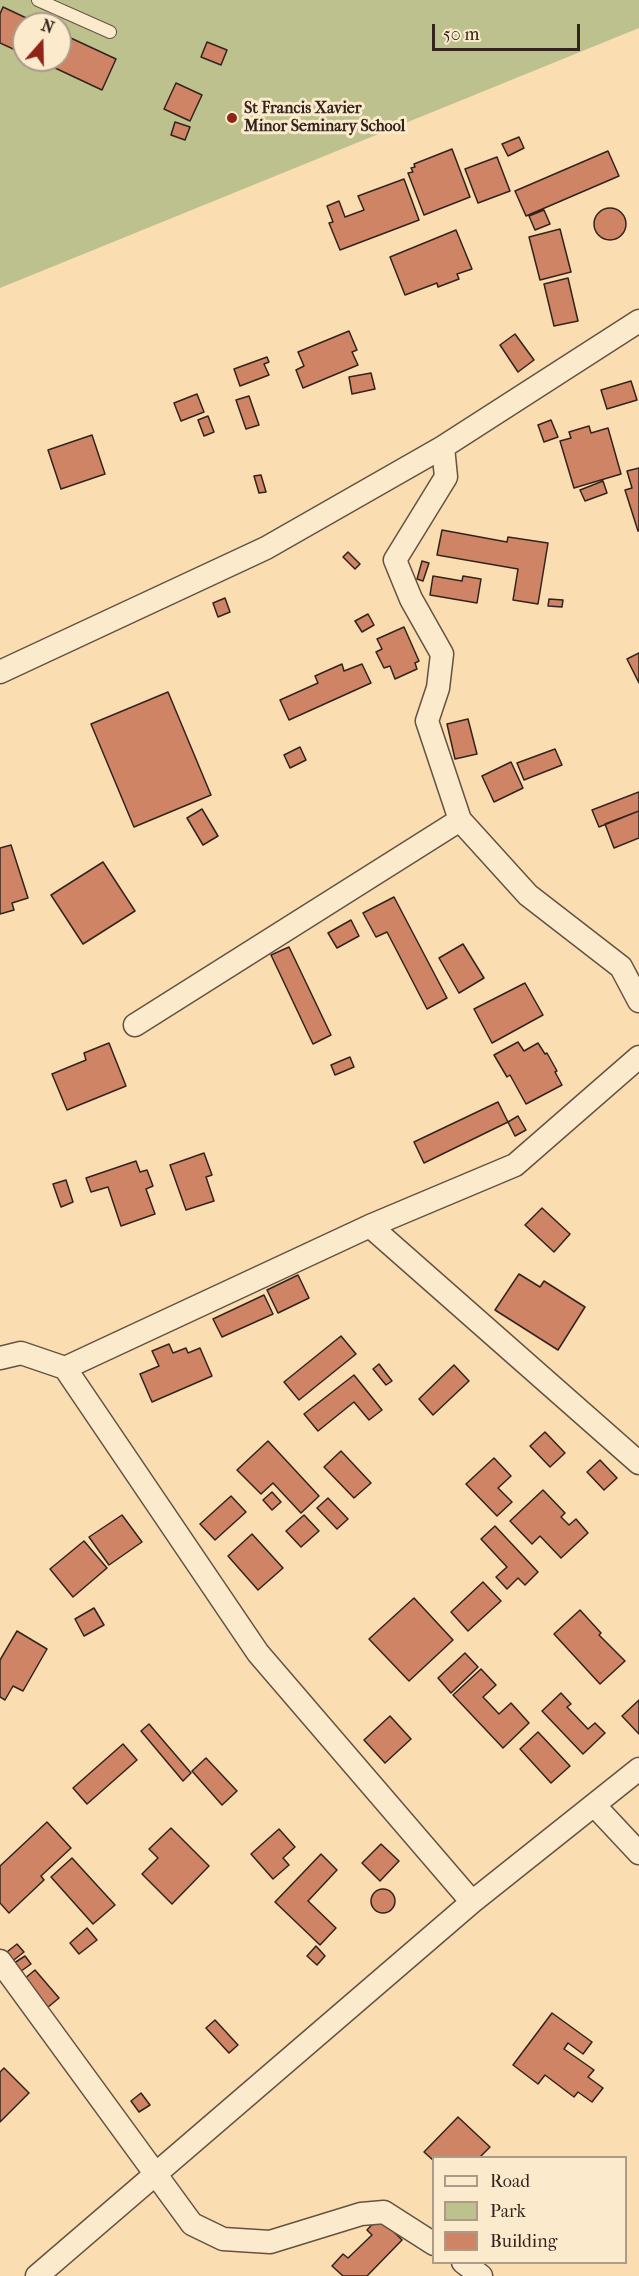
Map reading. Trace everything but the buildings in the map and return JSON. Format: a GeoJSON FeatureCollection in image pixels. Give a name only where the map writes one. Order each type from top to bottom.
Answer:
{"type":"FeatureCollection","features":[{"type":"Feature","properties":{"kind":"street"},"geometry":{"type":"LineString","coordinates":[[0,672],[266,548],[443,447],[639,321]]}},
{"type":"Feature","properties":{"kind":"street"},"geometry":{"type":"LineString","coordinates":[[443,447],[446,477],[395,560],[411,599],[442,654],[438,688],[427,721],[460,820],[528,895],[621,968],[639,1001]]}},
{"type":"Feature","properties":{"kind":"street"},"geometry":{"type":"LineString","coordinates":[[135,1025],[460,820]]}},
{"type":"Feature","properties":{"kind":"street"},"geometry":{"type":"LineString","coordinates":[[65,1368],[370,1226],[515,1165],[639,1057]]}},
{"type":"Feature","properties":{"kind":"street"},"geometry":{"type":"LineString","coordinates":[[370,1226],[639,1463]]}},
{"type":"Feature","properties":{"kind":"street"},"geometry":{"type":"LineString","coordinates":[[0,1358],[21,1353],[65,1368],[258,1653],[472,1902]]}},
{"type":"Feature","properties":{"kind":"street"},"geometry":{"type":"LineString","coordinates":[[37,2276],[472,1902],[639,1769]]}},
{"type":"Feature","properties":{"kind":"street"},"geometry":{"type":"LineString","coordinates":[[595,1806],[639,1853]]}},
{"type":"Feature","properties":{"kind":"street"},"geometry":{"type":"LineString","coordinates":[[0,1961],[192,2224],[223,2239],[270,2242],[361,2214],[384,2212],[432,2243]]}},
{"type":"Feature","properties":{"kind":"street"},"geometry":{"type":"LineString","coordinates":[[466,2264],[481,2276]]}},
{"type":"Feature","properties":{"kind":"lane"},"geometry":{"type":"LineString","coordinates":[[38,0],[110,32]]}},
{"type":"Feature","properties":{"kind":"green space","name":"St Francis Xavier Minor Seminary School"},"geometry":{"type":"Polygon","coordinates":[[[0,0],[639,0],[639,28],[0,288],[0,0]]]}},
{"type":"Feature","properties":{"kind":"place","name":"St Francis Xavier Minor Seminary School"},"geometry":{"type":"Point","coordinates":[232,118]}}]}
